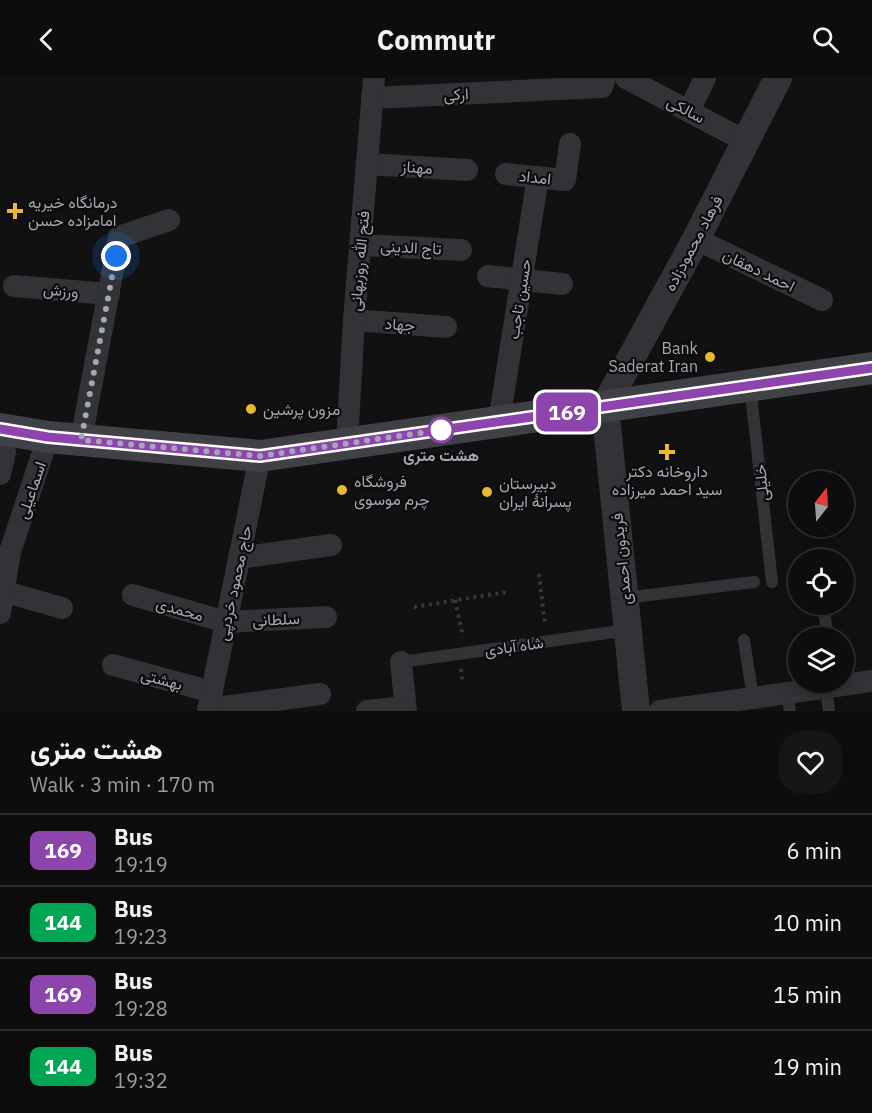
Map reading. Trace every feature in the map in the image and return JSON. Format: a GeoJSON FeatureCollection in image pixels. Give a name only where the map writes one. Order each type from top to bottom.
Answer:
{"type":"FeatureCollection","features":[{"type":"Feature","properties":{"kind":"main road"},"geometry":{"type":"LineString","coordinates":[[3,441],[48,437],[260,456],[872,368]]}},
{"type":"Feature","properties":{"kind":"street","name":"ارکی"},"geometry":{"type":"LineString","coordinates":[[373,88],[602,87],[604,78]]}},
{"type":"Feature","properties":{"kind":"street","name":"سالکی"},"geometry":{"type":"LineString","coordinates":[[626,78],[654,85],[689,111],[745,141]]}},
{"type":"Feature","properties":{"kind":"street"},"geometry":{"type":"LineString","coordinates":[[689,111],[705,78]]}},
{"type":"Feature","properties":{"kind":"street","name":"فرهاد محمودزاده"},"geometry":{"type":"LineString","coordinates":[[605,406],[696,239],[778,78]]}},
{"type":"Feature","properties":{"kind":"street","name":"فتح الله روزبهانی"},"geometry":{"type":"LineString","coordinates":[[347,443],[354,321],[373,88]]}},
{"type":"Feature","properties":{"kind":"street","name":"امداد"},"geometry":{"type":"LineString","coordinates":[[506,174],[565,180],[570,144]]}},
{"type":"Feature","properties":{"kind":"street","name":"مهناز"},"geometry":{"type":"LineString","coordinates":[[367,164],[466,170]]}},
{"type":"Feature","properties":{"kind":"street","name":"حسین تاجب"},"geometry":{"type":"LineString","coordinates":[[499,422],[538,177]]}},
{"type":"Feature","properties":{"kind":"street"},"geometry":{"type":"LineString","coordinates":[[81,440],[119,237],[169,220]]}},
{"type":"Feature","properties":{"kind":"street","name":"احمد دهقان"},"geometry":{"type":"LineString","coordinates":[[696,239],[822,300]]}},
{"type":"Feature","properties":{"kind":"street","name":"تاج الدینی"},"geometry":{"type":"LineString","coordinates":[[361,245],[461,250]]}},
{"type":"Feature","properties":{"kind":"street"},"geometry":{"type":"LineString","coordinates":[[488,276],[562,284]]}},
{"type":"Feature","properties":{"kind":"street","name":"ورزش"},"geometry":{"type":"LineString","coordinates":[[14,286],[109,294]]}},
{"type":"Feature","properties":{"kind":"street","name":"جهاد"},"geometry":{"type":"LineString","coordinates":[[354,321],[446,327]]}},
{"type":"Feature","properties":{"kind":"street","name":"فریدون احمدی"},"geometry":{"type":"LineString","coordinates":[[605,406],[636,711]]}},
{"type":"Feature","properties":{"kind":"street","name":"اسماعیلی"},"geometry":{"type":"LineString","coordinates":[[1,602],[10,552],[48,437]]}},
{"type":"Feature","properties":{"kind":"street"},"geometry":{"type":"LineString","coordinates":[[0,474],[3,441]]}},
{"type":"Feature","properties":{"kind":"street","name":"حاج محمود خردپی"},"geometry":{"type":"LineString","coordinates":[[209,704],[260,456]]}},
{"type":"Feature","properties":{"kind":"street"},"geometry":{"type":"LineString","coordinates":[[239,558],[331,545]]}},
{"type":"Feature","properties":{"kind":"street","name":"محمدی"},"geometry":{"type":"LineString","coordinates":[[133,596],[226,622]]}},
{"type":"Feature","properties":{"kind":"street"},"geometry":{"type":"LineString","coordinates":[[1,602],[62,608]]}},
{"type":"Feature","properties":{"kind":"street","name":"سلطانی"},"geometry":{"type":"LineString","coordinates":[[226,622],[326,617]]}},
{"type":"Feature","properties":{"kind":"street"},"geometry":{"type":"LineString","coordinates":[[367,711],[406,709],[401,662]]}},
{"type":"Feature","properties":{"kind":"street","name":"بهشتی"},"geometry":{"type":"LineString","coordinates":[[113,665],[209,704]]}},
{"type":"Feature","properties":{"kind":"street"},"geometry":{"type":"LineString","coordinates":[[854,683],[872,681]]}},
{"type":"Feature","properties":{"kind":"street"},"geometry":{"type":"LineString","coordinates":[[660,711],[753,698],[789,702],[813,693]]}},
{"type":"Feature","properties":{"kind":"street"},"geometry":{"type":"LineString","coordinates":[[209,704],[320,694]]}},
{"type":"Feature","properties":{"kind":"lane","name":"خلیلی"},"geometry":{"type":"LineString","coordinates":[[750,385],[772,582]]}},
{"type":"Feature","properties":{"kind":"lane"},"geometry":{"type":"LineString","coordinates":[[625,598],[754,582]]}},
{"type":"Feature","properties":{"kind":"lane","name":"شاه آبادی"},"geometry":{"type":"LineString","coordinates":[[401,662],[628,630]]}},
{"type":"Feature","properties":{"kind":"lane"},"geometry":{"type":"LineString","coordinates":[[744,640],[753,698]]}},
{"type":"Feature","properties":{"kind":"lane"},"geometry":{"type":"LineString","coordinates":[[829,711],[831,693]]}},
{"type":"Feature","properties":{"kind":"path"},"geometry":{"type":"LineString","coordinates":[[539,574],[547,641]]}},
{"type":"Feature","properties":{"kind":"path"},"geometry":{"type":"LineString","coordinates":[[414,607],[507,592]]}},
{"type":"Feature","properties":{"kind":"path"},"geometry":{"type":"LineString","coordinates":[[455,600],[466,652]]}},
{"type":"Feature","properties":{"kind":"bus line","name":"169"},"geometry":{"type":"LineString","coordinates":[[0,429],[48,437],[260,456],[872,368]]}},
{"type":"Feature","properties":{"kind":"place","name":"درمانگاه خیریه امامزاده حسن"},"geometry":{"type":"Point","coordinates":[15,211]}},
{"type":"Feature","properties":{"kind":"place","name":"Bank Saderat Iran"},"geometry":{"type":"Point","coordinates":[710,357]}},
{"type":"Feature","properties":{"kind":"place","name":"مزون پرشین"},"geometry":{"type":"Point","coordinates":[251,409]}},
{"type":"Feature","properties":{"kind":"place","name":"هشت متری"},"geometry":{"type":"Point","coordinates":[441,430]}},
{"type":"Feature","properties":{"kind":"place","name":"داروخانه دکتر سید احمد میرزاده"},"geometry":{"type":"Point","coordinates":[667,452]}},
{"type":"Feature","properties":{"kind":"place","name":"فروشگاه چرم موسوی"},"geometry":{"type":"Point","coordinates":[342,490]}},
{"type":"Feature","properties":{"kind":"place","name":"دبیرستان پسرانهٔ ایران"},"geometry":{"type":"Point","coordinates":[487,492]}},
{"type":"Feature","properties":{"kind":"route"},"geometry":{"type":"LineString","coordinates":[[116,256],[81,440],[260,456],[441,430]]}}]}
